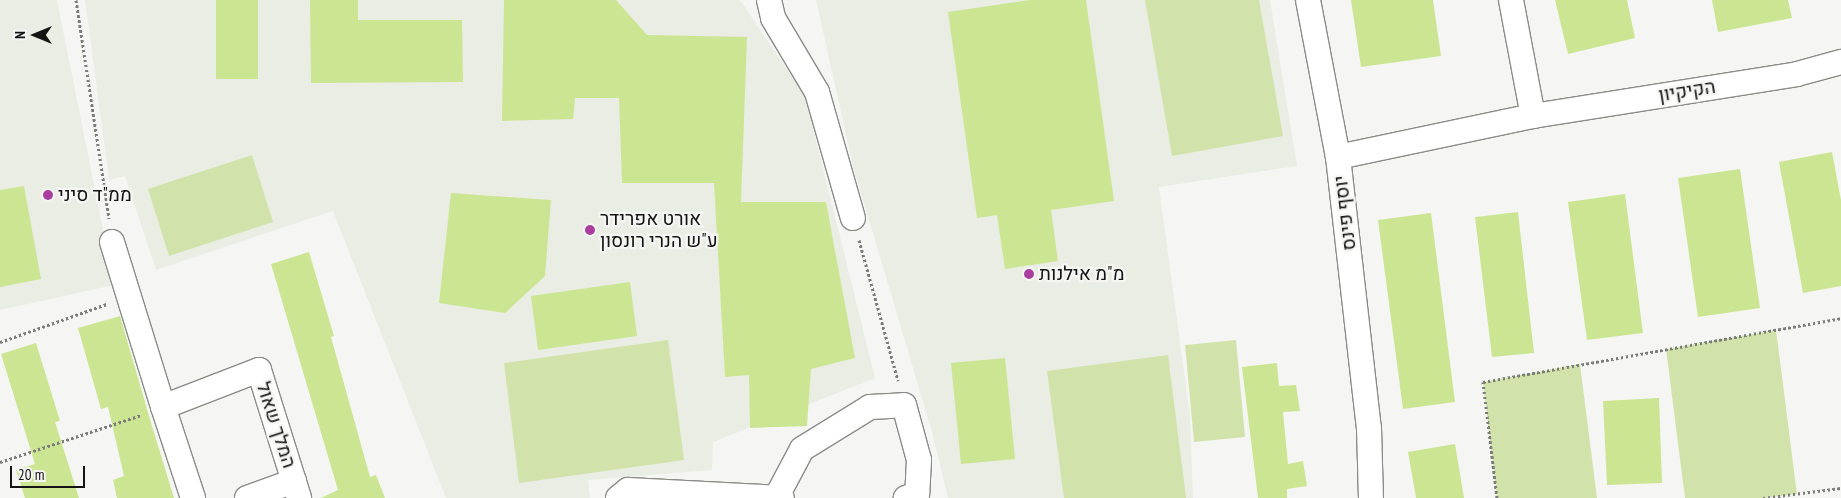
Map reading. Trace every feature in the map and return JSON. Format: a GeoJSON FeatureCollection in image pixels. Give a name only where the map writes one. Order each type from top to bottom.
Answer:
{"type":"FeatureCollection","features":[{"type":"Feature","properties":{"kind":"street"},"geometry":{"type":"LineString","coordinates":[[769,0],[774,18],[817,92],[853,218]]}},
{"type":"Feature","properties":{"kind":"street","name":"יוסף פינס"},"geometry":{"type":"LineString","coordinates":[[1308,0],[1338,157],[1369,428],[1371,498]]}},
{"type":"Feature","properties":{"kind":"street"},"geometry":{"type":"LineString","coordinates":[[1511,0],[1533,116]]}},
{"type":"Feature","properties":{"kind":"street","name":"הקיקיון"},"geometry":{"type":"LineString","coordinates":[[1338,157],[1533,116],[1797,74],[1841,62]]}},
{"type":"Feature","properties":{"kind":"street"},"geometry":{"type":"LineString","coordinates":[[112,242],[193,498]]}},
{"type":"Feature","properties":{"kind":"street","name":"המלך שאול"},"geometry":{"type":"LineString","coordinates":[[163,407],[258,370],[297,489]]}},
{"type":"Feature","properties":{"kind":"street"},"geometry":{"type":"LineString","coordinates":[[776,498],[802,449],[870,407],[904,405],[919,460],[917,494],[906,498]]}},
{"type":"Feature","properties":{"kind":"street","name":"יוסף פינס"},"geometry":{"type":"LineString","coordinates":[[1364,498],[1369,428]]}},
{"type":"Feature","properties":{"kind":"street"},"geometry":{"type":"LineString","coordinates":[[247,498],[297,489]]}},
{"type":"Feature","properties":{"kind":"street"},"geometry":{"type":"LineString","coordinates":[[618,498],[628,490],[782,498]]}},
{"type":"Feature","properties":{"kind":"path"},"geometry":{"type":"LineString","coordinates":[[76,0],[112,242]]}},
{"type":"Feature","properties":{"kind":"path"},"geometry":{"type":"LineString","coordinates":[[853,218],[904,405]]}},
{"type":"Feature","properties":{"kind":"path"},"geometry":{"type":"LineString","coordinates":[[0,342],[129,296]]}},
{"type":"Feature","properties":{"kind":"path"},"geometry":{"type":"LineString","coordinates":[[1497,498],[1483,382],[1841,318]]}},
{"type":"Feature","properties":{"kind":"path"},"geometry":{"type":"LineString","coordinates":[[0,462],[163,407]]}},
{"type":"Feature","properties":{"kind":"path"},"geometry":{"type":"LineString","coordinates":[[1763,498],[1841,488]]}},
{"type":"Feature","properties":{"kind":"shaded area","name":"ממ\"ד סיני"},"geometry":{"type":"Polygon","coordinates":[[[0,0],[57,0],[106,244],[119,284],[0,310],[0,0]]]}},
{"type":"Feature","properties":{"kind":"shaded area","name":"אורט אפרידר ע\"ש הנרי רונסון"},"geometry":{"type":"Polygon","coordinates":[[[85,0],[740,0],[805,96],[875,378],[713,442],[712,470],[588,480],[590,498],[446,498],[333,211],[156,270],[125,176],[109,180],[85,0]]]}},
{"type":"Feature","properties":{"kind":"shaded area","name":"מ\"מ אילנות"},"geometry":{"type":"Polygon","coordinates":[[[816,0],[1270,0],[1297,166],[1159,187],[1190,416],[1193,498],[948,498],[932,432],[853,166],[816,0]]]}},
{"type":"Feature","properties":{"kind":"green space"},"geometry":{"type":"Polygon","coordinates":[[[1145,0],[1259,0],[1283,136],[1172,156],[1145,0]]]}},
{"type":"Feature","properties":{"kind":"green space"},"geometry":{"type":"Polygon","coordinates":[[[252,155],[273,222],[169,256],[148,189],[252,155]]]}},
{"type":"Feature","properties":{"kind":"green space"},"geometry":{"type":"Polygon","coordinates":[[[1776,330],[1797,494],[1763,498],[1685,498],[1666,349],[1776,330]]]}},
{"type":"Feature","properties":{"kind":"green space"},"geometry":{"type":"Polygon","coordinates":[[[668,340],[684,460],[519,483],[504,363],[668,340]]]}},
{"type":"Feature","properties":{"kind":"green space"},"geometry":{"type":"Polygon","coordinates":[[[1236,340],[1245,437],[1194,442],[1185,345],[1236,340]]]}},
{"type":"Feature","properties":{"kind":"green space"},"geometry":{"type":"Polygon","coordinates":[[[1168,355],[1186,498],[1064,498],[1047,371],[1168,355]]]}},
{"type":"Feature","properties":{"kind":"green space"},"geometry":{"type":"Polygon","coordinates":[[[1580,364],[1597,498],[1497,498],[1483,382],[1580,364]]]}},
{"type":"Feature","properties":{"kind":"building"},"geometry":{"type":"Polygon","coordinates":[[[216,0],[258,0],[258,79],[216,79],[216,0]]]}},
{"type":"Feature","properties":{"kind":"building"},"geometry":{"type":"Polygon","coordinates":[[[310,0],[358,0],[358,20],[462,20],[463,82],[311,83],[310,0]]]}},
{"type":"Feature","properties":{"kind":"building"},"geometry":{"type":"Polygon","coordinates":[[[504,0],[616,0],[647,35],[747,37],[741,202],[826,202],[855,358],[811,369],[807,426],[750,428],[749,375],[725,377],[714,183],[622,183],[619,98],[575,98],[573,119],[502,121],[504,0]]]}},
{"type":"Feature","properties":{"kind":"building"},"geometry":{"type":"Polygon","coordinates":[[[1030,0],[1086,0],[1114,201],[1051,210],[1058,261],[1005,269],[997,215],[977,218],[948,12],[1030,0]]]}},
{"type":"Feature","properties":{"kind":"building"},"geometry":{"type":"Polygon","coordinates":[[[1351,0],[1433,0],[1441,56],[1361,67],[1351,0]]]}},
{"type":"Feature","properties":{"kind":"building"},"geometry":{"type":"Polygon","coordinates":[[[1555,0],[1627,0],[1635,38],[1568,54],[1555,0]]]}},
{"type":"Feature","properties":{"kind":"building"},"geometry":{"type":"Polygon","coordinates":[[[1712,0],[1788,0],[1792,18],[1718,32],[1712,0]]]}},
{"type":"Feature","properties":{"kind":"building"},"geometry":{"type":"Polygon","coordinates":[[[1832,152],[1841,200],[1841,286],[1803,293],[1779,162],[1832,152]]]}},
{"type":"Feature","properties":{"kind":"building"},"geometry":{"type":"Polygon","coordinates":[[[1740,169],[1760,308],[1698,317],[1678,178],[1740,169]]]}},
{"type":"Feature","properties":{"kind":"building"},"geometry":{"type":"Polygon","coordinates":[[[24,186],[41,279],[0,287],[0,190],[24,186]]]}},
{"type":"Feature","properties":{"kind":"building"},"geometry":{"type":"Polygon","coordinates":[[[451,193],[551,200],[545,276],[505,313],[439,303],[451,193]]]}},
{"type":"Feature","properties":{"kind":"building"},"geometry":{"type":"Polygon","coordinates":[[[1625,194],[1643,333],[1587,340],[1568,202],[1625,194]]]}},
{"type":"Feature","properties":{"kind":"building"},"geometry":{"type":"Polygon","coordinates":[[[1518,212],[1534,353],[1492,357],[1475,217],[1518,212]]]}},
{"type":"Feature","properties":{"kind":"building"},"geometry":{"type":"Polygon","coordinates":[[[1431,213],[1455,402],[1403,409],[1378,220],[1431,213]]]}},
{"type":"Feature","properties":{"kind":"building"},"geometry":{"type":"Polygon","coordinates":[[[309,252],[334,336],[331,337],[370,477],[376,475],[385,498],[321,498],[338,490],[271,264],[309,252]]]}},
{"type":"Feature","properties":{"kind":"building"},"geometry":{"type":"Polygon","coordinates":[[[630,282],[637,336],[538,350],[531,296],[630,282]]]}},
{"type":"Feature","properties":{"kind":"building"},"geometry":{"type":"Polygon","coordinates":[[[120,316],[174,498],[117,498],[113,480],[124,476],[108,407],[101,409],[78,328],[120,316]]]}},
{"type":"Feature","properties":{"kind":"building"},"geometry":{"type":"Polygon","coordinates":[[[36,343],[60,421],[55,422],[79,498],[25,498],[16,470],[35,464],[1,354],[36,343]]]}},
{"type":"Feature","properties":{"kind":"building"},"geometry":{"type":"Polygon","coordinates":[[[1005,358],[1015,459],[961,464],[951,363],[1005,358]]]}},
{"type":"Feature","properties":{"kind":"building"},"geometry":{"type":"Polygon","coordinates":[[[1277,363],[1279,386],[1296,385],[1300,411],[1283,412],[1288,464],[1303,461],[1307,486],[1287,489],[1287,498],[1258,498],[1242,367],[1277,363]]]}},
{"type":"Feature","properties":{"kind":"building"},"geometry":{"type":"Polygon","coordinates":[[[1659,398],[1662,483],[1607,485],[1603,401],[1659,398]]]}},
{"type":"Feature","properties":{"kind":"building"},"geometry":{"type":"Polygon","coordinates":[[[1455,444],[1464,498],[1416,498],[1408,452],[1455,444]]]}},
{"type":"Feature","properties":{"kind":"place","name":"ממ\"ד סיני"},"geometry":{"type":"Point","coordinates":[48,195]}},
{"type":"Feature","properties":{"kind":"place","name":"אורט אפרידר ע\"ש הנרי רונסון"},"geometry":{"type":"Point","coordinates":[590,230]}},
{"type":"Feature","properties":{"kind":"place","name":"מ\"מ אילנות"},"geometry":{"type":"Point","coordinates":[1029,274]}}]}
